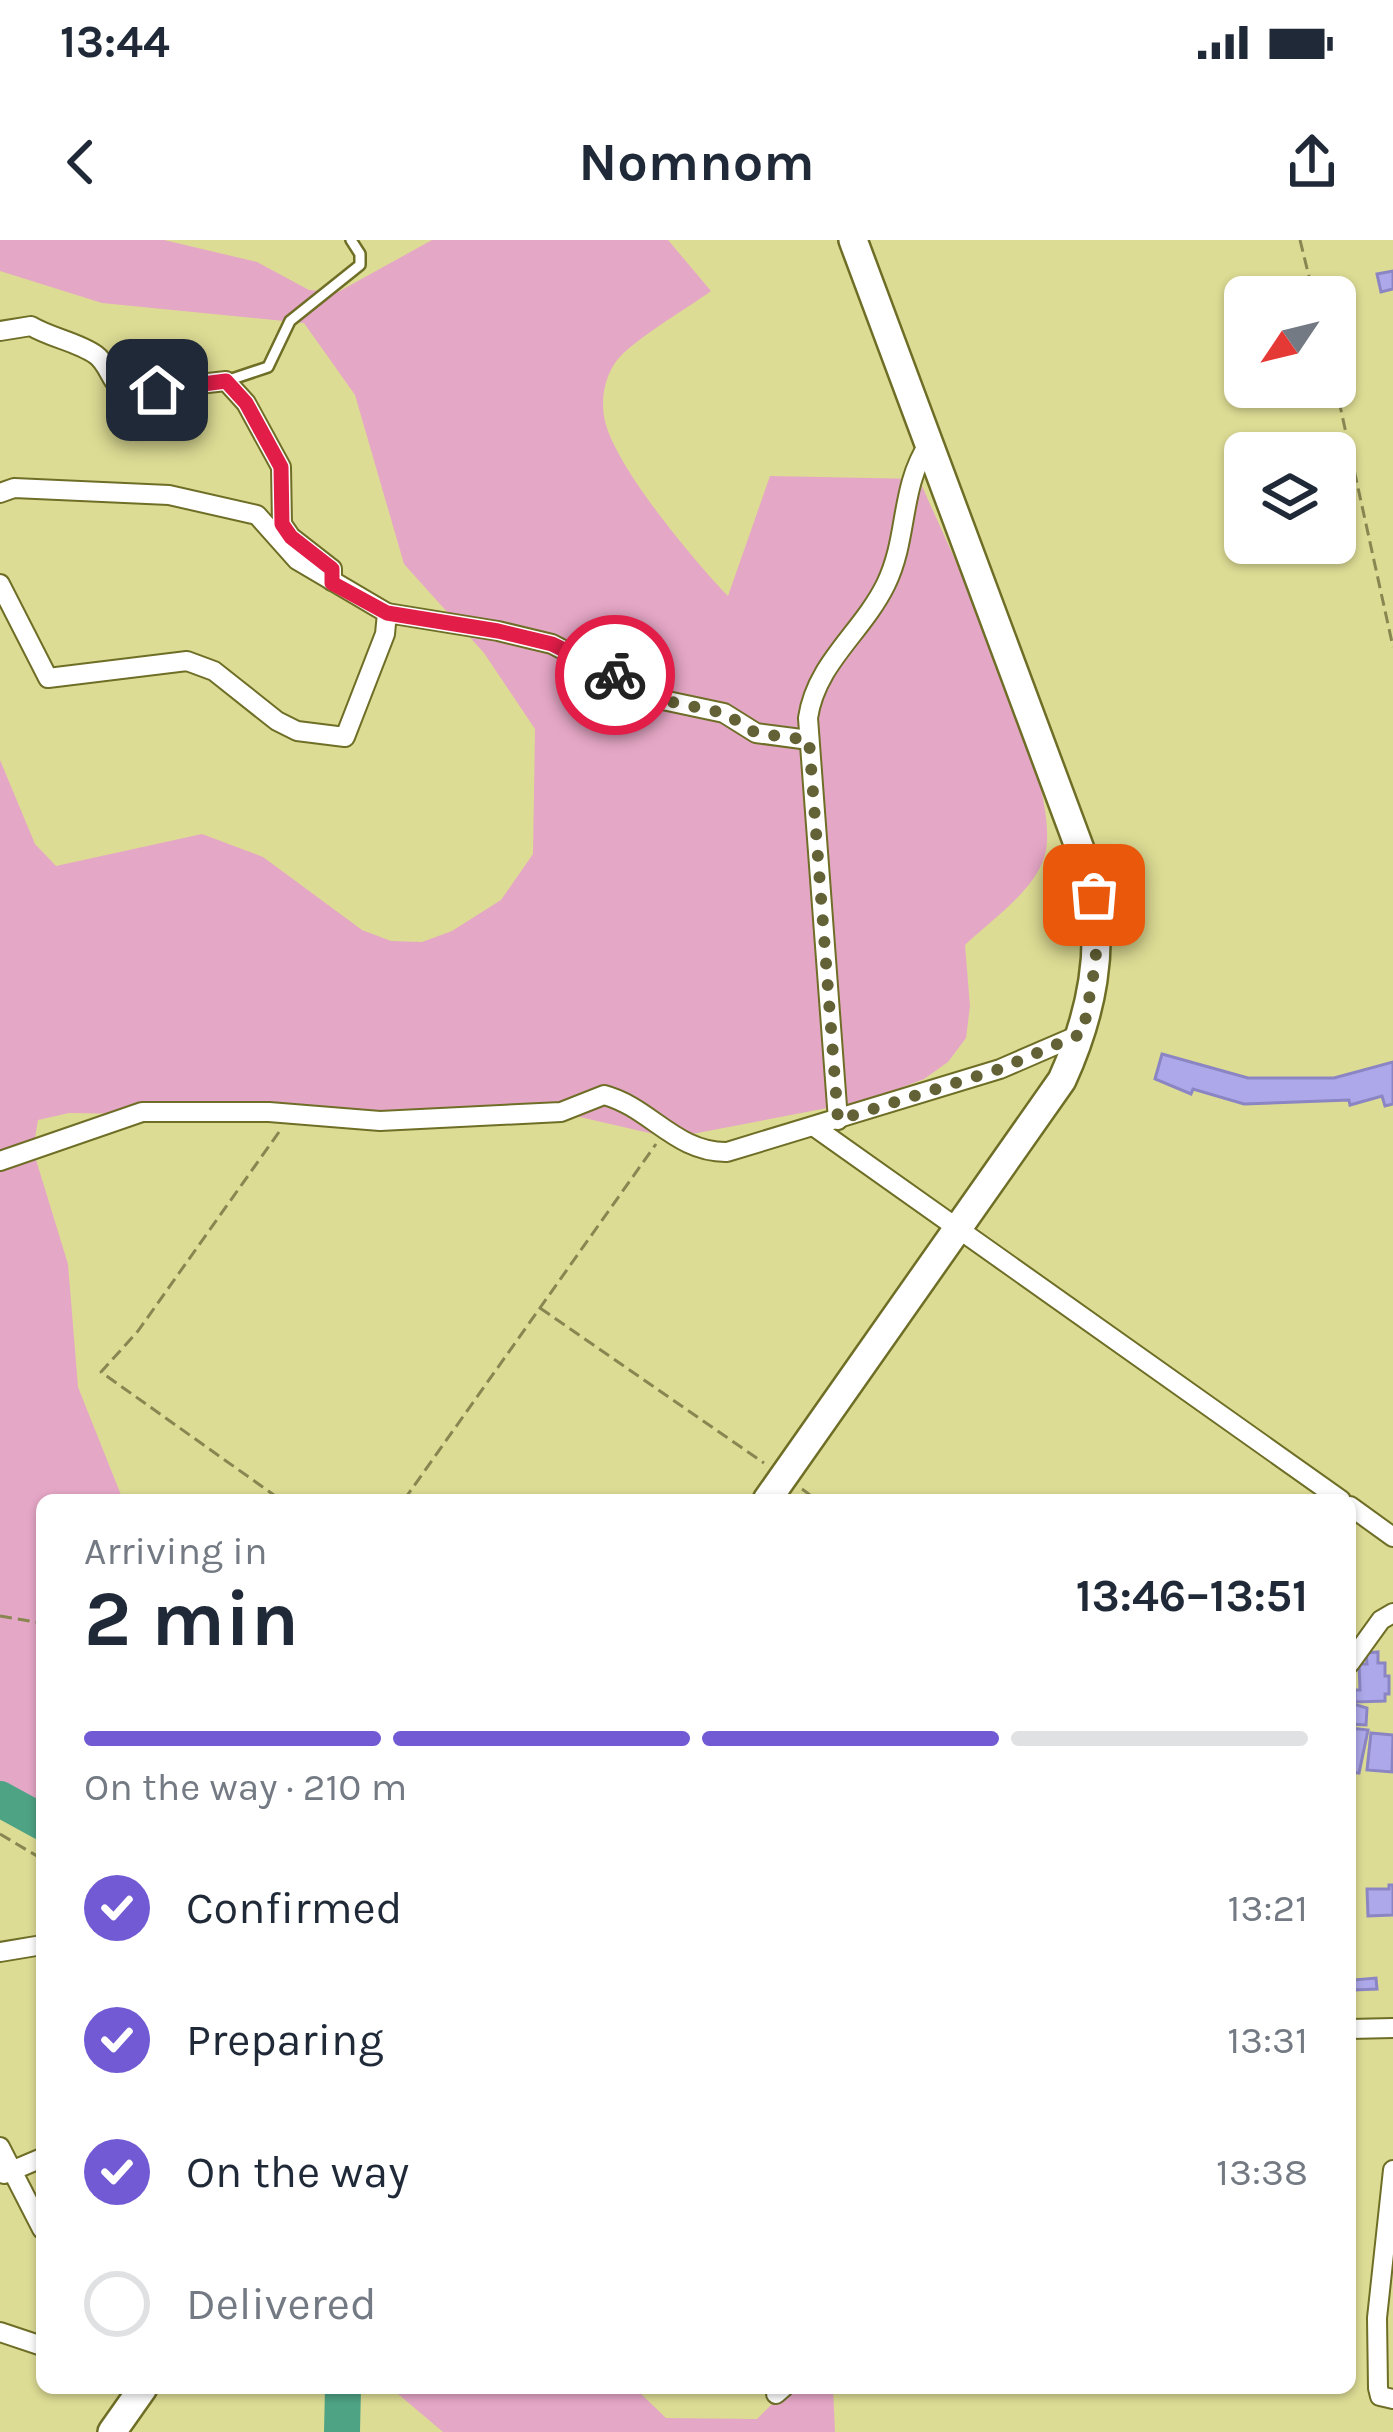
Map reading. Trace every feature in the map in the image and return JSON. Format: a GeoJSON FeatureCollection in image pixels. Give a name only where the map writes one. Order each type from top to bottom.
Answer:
{"type":"FeatureCollection","features":[{"type":"Feature","properties":{"kind":"street"},"geometry":{"type":"LineString","coordinates":[[771,1494],[1062,1080],[1083,1033],[1096,960],[1090,876],[854,240]]}},
{"type":"Feature","properties":{"kind":"street"},"geometry":{"type":"LineString","coordinates":[[0,332],[31,326],[98,355],[118,388],[127,392],[226,381],[246,403],[281,467],[282,524],[291,537],[332,569],[332,583]]}},
{"type":"Feature","properties":{"kind":"street"},"geometry":{"type":"LineString","coordinates":[[838,1120],[808,718],[814,685],[885,586],[900,546],[908,482],[929,443]]}},
{"type":"Feature","properties":{"kind":"street"},"geometry":{"type":"LineString","coordinates":[[0,493],[14,488],[169,495],[257,515],[297,560],[387,613],[552,644],[658,699],[724,713],[756,733],[809,740]]}},
{"type":"Feature","properties":{"kind":"street"},"geometry":{"type":"LineString","coordinates":[[0,584],[48,678],[187,661],[214,671],[277,722],[297,731],[345,736],[385,634],[387,613]]}},
{"type":"Feature","properties":{"kind":"street"},"geometry":{"type":"LineString","coordinates":[[0,1161],[142,1112],[292,1114],[380,1121],[561,1112],[604,1095],[639,1111],[698,1150],[727,1152],[1000,1069],[1083,1033]]}},
{"type":"Feature","properties":{"kind":"street"},"geometry":{"type":"LineString","coordinates":[[816,1127],[1333,1494]]}},
{"type":"Feature","properties":{"kind":"street"},"geometry":{"type":"LineString","coordinates":[[1356,1510],[1393,1537]]}},
{"type":"Feature","properties":{"kind":"street"},"geometry":{"type":"LineString","coordinates":[[1356,1655],[1381,1620],[1393,1613]]}},
{"type":"Feature","properties":{"kind":"street"},"geometry":{"type":"LineString","coordinates":[[0,1952],[36,1946]]}},
{"type":"Feature","properties":{"kind":"street"},"geometry":{"type":"LineString","coordinates":[[1356,2029],[1393,2028]]}},
{"type":"Feature","properties":{"kind":"street"},"geometry":{"type":"LineString","coordinates":[[0,2147],[6,2174],[36,2220]]}},
{"type":"Feature","properties":{"kind":"street"},"geometry":{"type":"LineString","coordinates":[[6,2174],[36,2161]]}},
{"type":"Feature","properties":{"kind":"street"},"geometry":{"type":"LineString","coordinates":[[1393,2170],[1377,2318],[1378,2388],[1380,2396],[1393,2399]]}},
{"type":"Feature","properties":{"kind":"street"},"geometry":{"type":"LineString","coordinates":[[0,2332],[36,2344]]}},
{"type":"Feature","properties":{"kind":"street"},"geometry":{"type":"LineString","coordinates":[[112,2432],[139,2394]]}},
{"type":"Feature","properties":{"kind":"lane"},"geometry":{"type":"LineString","coordinates":[[226,381],[268,367],[290,321],[360,265],[351,240]]}},
{"type":"Feature","properties":{"kind":"path"},"geometry":{"type":"LineString","coordinates":[[1300,240],[1309,276]]}},
{"type":"Feature","properties":{"kind":"path"},"geometry":{"type":"LineString","coordinates":[[1341,408],[1393,644]]}},
{"type":"Feature","properties":{"kind":"path"},"geometry":{"type":"LineString","coordinates":[[272,1494],[101,1372],[138,1330],[292,1114]]}},
{"type":"Feature","properties":{"kind":"path"},"geometry":{"type":"LineString","coordinates":[[408,1494],[649,1150],[668,1132]]}},
{"type":"Feature","properties":{"kind":"path"},"geometry":{"type":"LineString","coordinates":[[538,1307],[784,1476]]}},
{"type":"Feature","properties":{"kind":"path"},"geometry":{"type":"LineString","coordinates":[[0,1616],[36,1622]]}},
{"type":"Feature","properties":{"kind":"path"},"geometry":{"type":"LineString","coordinates":[[0,1834],[36,1855]]}},
{"type":"Feature","properties":{"kind":"shaded area"},"geometry":{"type":"Polygon","coordinates":[[[0,240],[164,240],[257,262],[309,290],[338,292],[432,240],[668,240],[711,291],[633,345],[609,375],[604,416],[637,484],[728,596],[770,476],[919,479],[1002,670],[1039,780],[1047,825],[1044,858],[1031,883],[965,945],[970,1006],[966,1038],[948,1062],[924,1079],[869,1100],[671,1138],[558,1112],[499,1120],[69,1113],[38,1120],[33,1150],[68,1264],[78,1387],[121,1494],[36,1494],[36,1818],[0,1804],[0,760],[35,844],[56,866],[202,834],[263,857],[362,930],[391,941],[422,942],[452,931],[501,900],[533,854],[535,729],[484,653],[404,564],[355,395],[304,323],[102,303],[0,271],[0,240]]]}},
{"type":"Feature","properties":{"kind":"shaded area"},"geometry":{"type":"Polygon","coordinates":[[[398,2394],[641,2394],[666,2418],[757,2419],[782,2394],[833,2394],[835,2432],[443,2432],[398,2394]]]}},
{"type":"Feature","properties":{"kind":"building"},"geometry":{"type":"Polygon","coordinates":[[[1393,271],[1393,289],[1381,292],[1377,274],[1393,271]]]}},
{"type":"Feature","properties":{"kind":"building"},"geometry":{"type":"Polygon","coordinates":[[[1162,1054],[1248,1078],[1334,1078],[1393,1062],[1393,1104],[1385,1106],[1382,1096],[1350,1105],[1349,1100],[1244,1104],[1193,1089],[1191,1094],[1155,1079],[1162,1054]]]}},
{"type":"Feature","properties":{"kind":"building"},"geometry":{"type":"Polygon","coordinates":[[[1378,1652],[1378,1663],[1385,1663],[1389,1694],[1385,1701],[1356,1702],[1359,1664],[1367,1664],[1366,1653],[1378,1652]]]}},
{"type":"Feature","properties":{"kind":"building"},"geometry":{"type":"Polygon","coordinates":[[[1356,1705],[1367,1708],[1366,1725],[1356,1724],[1356,1705]]]}},
{"type":"Feature","properties":{"kind":"building"},"geometry":{"type":"Polygon","coordinates":[[[1356,1729],[1368,1730],[1356,1773],[1356,1729]]]}},
{"type":"Feature","properties":{"kind":"building"},"geometry":{"type":"Polygon","coordinates":[[[1371,1733],[1393,1735],[1392,1772],[1367,1770],[1371,1733]]]}},
{"type":"Feature","properties":{"kind":"building"},"geometry":{"type":"Polygon","coordinates":[[[1393,1885],[1393,1915],[1368,1916],[1367,1889],[1389,1889],[1393,1885]]]}},
{"type":"Feature","properties":{"kind":"building"},"geometry":{"type":"Polygon","coordinates":[[[1376,1978],[1377,1989],[1356,1990],[1356,1980],[1376,1978]]]}},
{"type":"Feature","properties":{"kind":"waterway"},"geometry":{"type":"LineString","coordinates":[[0,1799],[36,1819]]}},
{"type":"Feature","properties":{"kind":"waterway"},"geometry":{"type":"LineString","coordinates":[[342,2432],[343,2394]]}},
{"type":"Feature","properties":{"kind":"way so far"},"geometry":{"type":"LineString","coordinates":[[615,675],[658,699],[724,713],[756,733],[809,740],[838,1120],[1000,1069],[1083,1033],[1096,960],[1094,895]]}},
{"type":"Feature","properties":{"kind":"route"},"geometry":{"type":"LineString","coordinates":[[157,390],[226,381],[240,394],[281,467],[282,524],[291,537],[332,569],[332,583],[387,613],[552,644],[615,675]]}}]}
